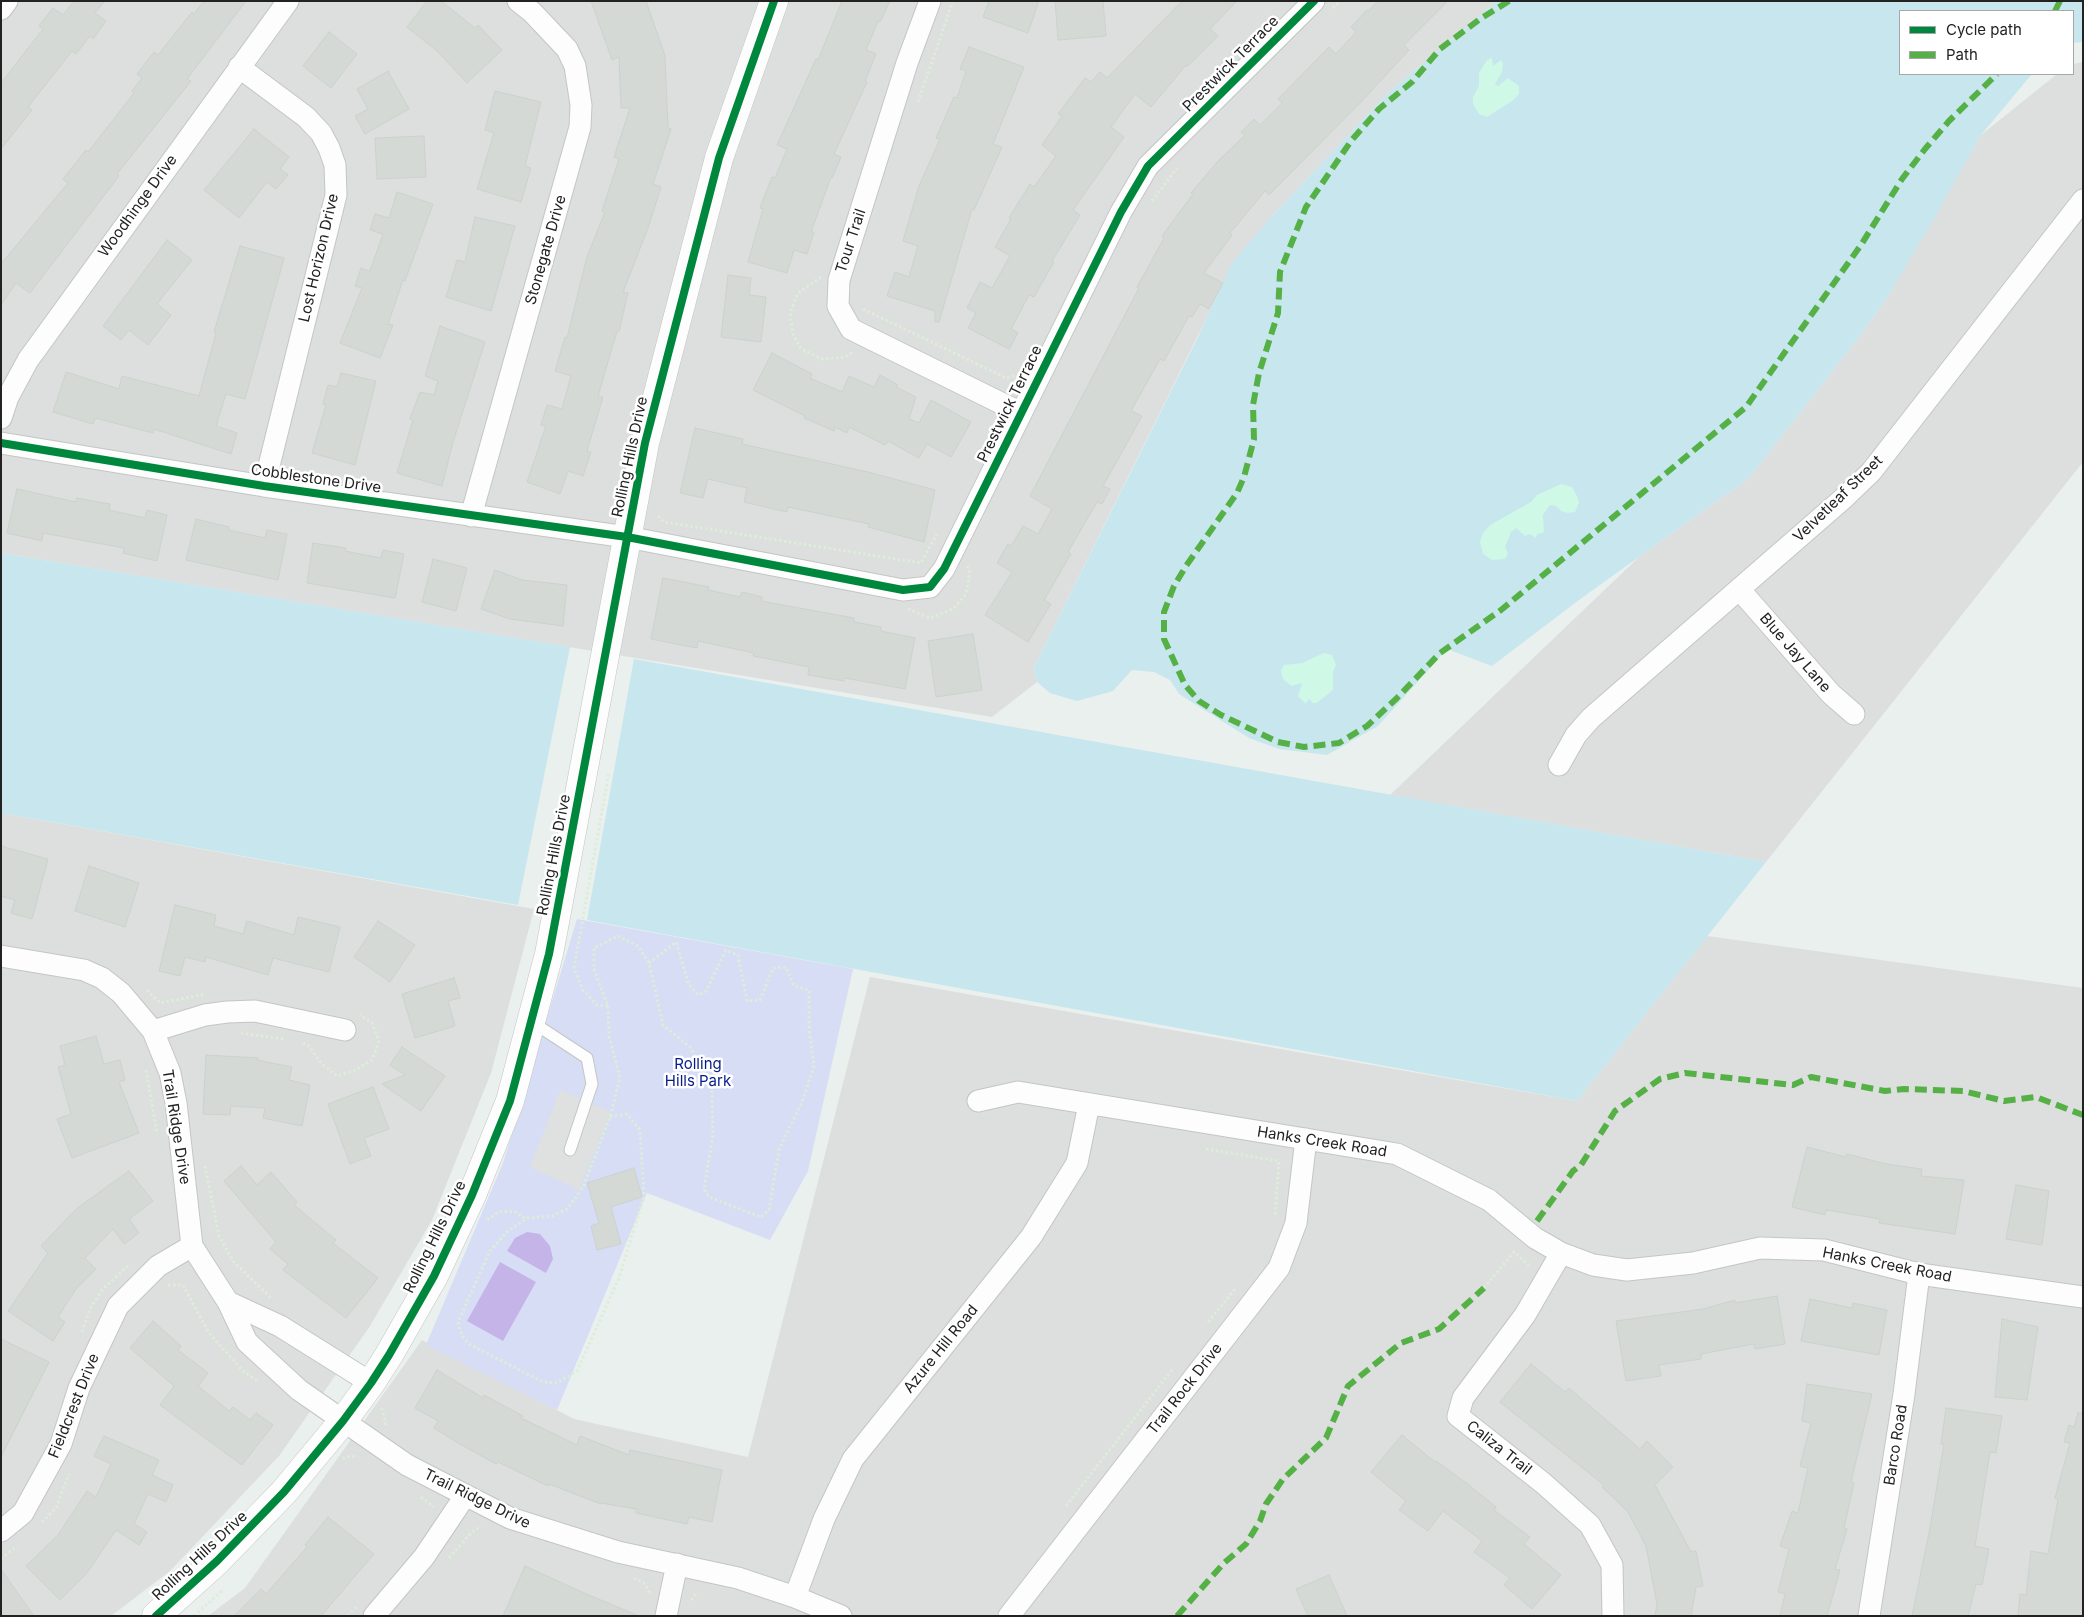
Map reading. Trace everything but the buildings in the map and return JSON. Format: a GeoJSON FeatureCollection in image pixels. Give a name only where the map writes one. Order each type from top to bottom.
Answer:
{"type":"FeatureCollection","features":[{"type":"Feature","properties":{"kind":"street"},"geometry":{"type":"LineString","coordinates":[[1,9],[7,1]]}},
{"type":"Feature","properties":{"kind":"street","name":"Woodhinge Drive"},"geometry":{"type":"LineString","coordinates":[[1,418],[8,397],[28,360],[288,1]]}},
{"type":"Feature","properties":{"kind":"street","name":"Stonegate Drive"},"geometry":{"type":"LineString","coordinates":[[472,516],[580,127],[581,105],[575,66],[567,49],[546,25],[518,1]]}},
{"type":"Feature","properties":{"kind":"street","name":"Rolling Hills Drive"},"geometry":{"type":"LineString","coordinates":[[156,1616],[251,1527],[343,1421],[371,1383],[434,1276],[472,1195],[510,1101],[532,1022],[560,902],[645,444],[719,158],[774,1]]}},
{"type":"Feature","properties":{"kind":"street","name":"Tour Trail"},"geometry":{"type":"LineString","coordinates":[[930,1],[908,63],[839,280],[838,306],[851,329],[1021,413]]}},
{"type":"Feature","properties":{"kind":"street","name":"Prestwick Terrace"},"geometry":{"type":"LineString","coordinates":[[627,537],[903,590],[930,587],[944,569],[1121,212],[1148,166],[1314,1]]}},
{"type":"Feature","properties":{"kind":"street","name":"Lost Horizon Drive"},"geometry":{"type":"LineString","coordinates":[[239,67],[306,117],[321,133],[335,165],[336,194],[264,486]]}},
{"type":"Feature","properties":{"kind":"street","name":"Velvetleaf Street"},"geometry":{"type":"LineString","coordinates":[[1559,765],[1576,735],[1591,718],[1871,472],[2083,200]]}},
{"type":"Feature","properties":{"kind":"street","name":"Cobblestone Drive"},"geometry":{"type":"LineString","coordinates":[[1,443],[264,486],[627,537]]}},
{"type":"Feature","properties":{"kind":"street","name":"Blue Jay Lane"},"geometry":{"type":"LineString","coordinates":[[1739,589],[1831,694],[1854,714]]}},
{"type":"Feature","properties":{"kind":"street","name":"Trail Ridge Drive"},"geometry":{"type":"LineString","coordinates":[[1,956],[84,970],[102,978],[121,993],[153,1031],[170,1073],[176,1103],[192,1246],[228,1302],[247,1342],[299,1390],[407,1465],[510,1518],[565,1537],[618,1552],[738,1578],[795,1597],[840,1616]]}},
{"type":"Feature","properties":{"kind":"street"},"geometry":{"type":"LineString","coordinates":[[153,1031],[205,1015],[227,1012],[255,1011],[351,1022]]}},
{"type":"Feature","properties":{"kind":"street","name":"Hanks Creek Road"},"geometry":{"type":"LineString","coordinates":[[978,1101],[1018,1092],[1397,1154],[1490,1200],[1535,1238],[1561,1253],[1593,1265],[1626,1270],[1693,1263],[1760,1248],[1824,1250],[1919,1274],[2083,1297]]}},
{"type":"Feature","properties":{"kind":"street","name":"Azure Hill Road"},"geometry":{"type":"LineString","coordinates":[[795,1597],[824,1519],[853,1459],[1031,1238],[1076,1163],[1089,1104]]}},
{"type":"Feature","properties":{"kind":"street","name":"Trail Rock Drive"},"geometry":{"type":"LineString","coordinates":[[1009,1616],[1279,1268],[1296,1223],[1306,1139]]}},
{"type":"Feature","properties":{"kind":"street","name":"Fieldcrest Drive"},"geometry":{"type":"LineString","coordinates":[[1,1531],[23,1513],[61,1444],[79,1388],[118,1306],[158,1266],[192,1246]]}},
{"type":"Feature","properties":{"kind":"street","name":"Caliza Trail"},"geometry":{"type":"LineString","coordinates":[[1561,1253],[1525,1315],[1463,1398],[1458,1416],[1543,1483],[1590,1525],[1612,1565],[1613,1616]]}},
{"type":"Feature","properties":{"kind":"street","name":"Barco Road"},"geometry":{"type":"LineString","coordinates":[[1869,1616],[1904,1394],[1919,1274]]}},
{"type":"Feature","properties":{"kind":"street"},"geometry":{"type":"LineString","coordinates":[[228,1302],[280,1326],[371,1383]]}},
{"type":"Feature","properties":{"kind":"street"},"geometry":{"type":"LineString","coordinates":[[374,1616],[424,1557],[465,1496]]}},
{"type":"Feature","properties":{"kind":"street"},"geometry":{"type":"LineString","coordinates":[[666,1616],[677,1564]]}},
{"type":"Feature","properties":{"kind":"lane"},"geometry":{"type":"LineString","coordinates":[[532,1022],[587,1058],[592,1084],[570,1150]]}},
{"type":"Feature","properties":{"kind":"path"},"geometry":{"type":"LineString","coordinates":[[915,110],[953,1]]}},
{"type":"Feature","properties":{"kind":"path"},"geometry":{"type":"LineString","coordinates":[[860,307],[1006,378],[1014,377]]}},
{"type":"Feature","properties":{"kind":"path"},"geometry":{"type":"LineString","coordinates":[[658,516],[664,522],[921,563],[940,529]]}},
{"type":"Feature","properties":{"kind":"path"},"geometry":{"type":"LineString","coordinates":[[608,1006],[597,1005],[583,990],[574,968],[609,770]]}},
{"type":"Feature","properties":{"kind":"path"},"geometry":{"type":"LineString","coordinates":[[610,1117],[627,1114],[640,1130],[644,1196],[619,1278],[576,1371],[557,1383],[543,1382],[469,1344],[462,1336],[458,1322],[490,1251],[508,1230],[528,1218],[552,1216],[567,1209],[577,1196],[584,1185],[610,1117],[620,1078],[609,1036],[608,1006],[594,969],[594,948],[618,936],[638,946],[650,963],[663,1025],[692,1048],[712,1090],[713,1135],[704,1189],[709,1197],[761,1217],[769,1210],[779,1149],[802,1102],[814,1066],[809,1029],[809,990],[794,986],[786,967],[773,968],[760,1000],[747,1001],[738,955],[726,950],[706,991],[698,994],[689,985],[676,942],[650,963]]}},
{"type":"Feature","properties":{"kind":"path"},"geometry":{"type":"LineString","coordinates":[[144,987],[160,1003],[209,993]]}},
{"type":"Feature","properties":{"kind":"path"},"geometry":{"type":"LineString","coordinates":[[302,1042],[309,1046],[321,1063],[337,1076],[354,1071],[372,1060],[379,1041],[372,1023],[351,1022]]}},
{"type":"Feature","properties":{"kind":"path"},"geometry":{"type":"LineString","coordinates":[[239,1033],[293,1041]]}},
{"type":"Feature","properties":{"kind":"path"},"geometry":{"type":"LineString","coordinates":[[145,1067],[159,1141]]}},
{"type":"Feature","properties":{"kind":"path"},"geometry":{"type":"LineString","coordinates":[[1206,1149],[1278,1161],[1274,1224]]}},
{"type":"Feature","properties":{"kind":"path"},"geometry":{"type":"LineString","coordinates":[[203,1158],[219,1236],[233,1261],[272,1299]]}},
{"type":"Feature","properties":{"kind":"path"},"geometry":{"type":"LineString","coordinates":[[1484,1288],[1514,1252],[1530,1265]]}},
{"type":"Feature","properties":{"kind":"path"},"geometry":{"type":"LineString","coordinates":[[184,1285],[209,1333]]}},
{"type":"Feature","properties":{"kind":"path"},"geometry":{"type":"LineString","coordinates":[[1208,1322],[1238,1286]]}},
{"type":"Feature","properties":{"kind":"path"},"geometry":{"type":"LineString","coordinates":[[1066,1506],[1172,1370]]}},
{"type":"Feature","properties":{"kind":"path"},"geometry":{"type":"LineString","coordinates":[[383,1417],[386,1427],[394,1432]]}},
{"type":"Feature","properties":{"kind":"shaded area"},"geometry":{"type":"Polygon","coordinates":[[[1,1],[1497,1],[1389,92],[1273,215],[1213,305],[1034,667],[1037,682],[992,717],[1,553],[1,1]]]}},
{"type":"Feature","properties":{"kind":"shaded area"},"geometry":{"type":"Polygon","coordinates":[[[1497,1],[2083,1],[2083,42],[2074,43],[2074,10],[1899,10],[1899,75],[2031,75],[1981,135],[1930,226],[1884,302],[1749,478],[1579,600],[1492,666],[1447,649],[1378,726],[1327,755],[1279,749],[1249,738],[1179,694],[1170,680],[1154,672],[1132,670],[1113,691],[1077,701],[1050,693],[1037,682],[1034,667],[1198,337],[1232,263],[1273,215],[1389,92],[1497,1]]]}},
{"type":"Feature","properties":{"kind":"shaded area"},"geometry":{"type":"Polygon","coordinates":[[[2083,62],[2083,462],[1766,862],[1390,795],[1639,557],[1749,478],[1884,302],[1981,135],[2056,75],[2074,75],[2074,64],[2083,62]]]}},
{"type":"Feature","properties":{"kind":"shaded area"},"geometry":{"type":"Polygon","coordinates":[[[1,553],[570,647],[518,905],[1,813],[1,553]]]}},
{"type":"Feature","properties":{"kind":"shaded area"},"geometry":{"type":"Polygon","coordinates":[[[634,659],[1766,862],[1577,1101],[587,920],[634,659]]]}},
{"type":"Feature","properties":{"kind":"shaded area"},"geometry":{"type":"Polygon","coordinates":[[[1,813],[534,909],[491,1073],[432,1220],[370,1326],[279,1456],[170,1571],[111,1616],[1,1616],[1,813]]]}},
{"type":"Feature","properties":{"kind":"shaded area"},"geometry":{"type":"Polygon","coordinates":[[[1707,936],[2083,988],[2083,1616],[208,1616],[245,1588],[422,1340],[574,1419],[748,1457],[870,977],[1577,1101],[1707,936]]]}},
{"type":"Feature","properties":{"kind":"shaded area"},"geometry":{"type":"Polygon","coordinates":[[[560,1090],[611,1112],[579,1190],[530,1167],[560,1090]]]}},
{"type":"Feature","properties":{"kind":"shaded area"},"geometry":{"type":"Polygon","coordinates":[[[527,1232],[540,1234],[550,1246],[553,1259],[546,1273],[507,1251],[515,1238],[527,1232]]]}},
{"type":"Feature","properties":{"kind":"shaded area"},"geometry":{"type":"Polygon","coordinates":[[[500,1262],[536,1282],[503,1341],[467,1321],[500,1262]]]}},
{"type":"Feature","properties":{"kind":"sand"},"geometry":{"type":"Polygon","coordinates":[[[1492,58],[1493,66],[1501,60],[1503,64],[1502,72],[1495,84],[1498,86],[1508,78],[1519,86],[1519,94],[1512,101],[1487,117],[1479,114],[1473,104],[1473,97],[1479,86],[1479,73],[1487,60],[1492,58]]]}},
{"type":"Feature","properties":{"kind":"sand"},"geometry":{"type":"Polygon","coordinates":[[[1561,484],[1572,487],[1577,496],[1579,503],[1575,512],[1568,513],[1561,511],[1556,506],[1550,505],[1543,515],[1544,532],[1538,534],[1535,538],[1530,534],[1525,536],[1516,528],[1511,532],[1505,547],[1508,553],[1505,559],[1492,560],[1483,554],[1480,542],[1483,533],[1490,525],[1531,502],[1537,495],[1561,484]]]}},
{"type":"Feature","properties":{"kind":"sand"},"geometry":{"type":"Polygon","coordinates":[[[1324,653],[1332,655],[1336,665],[1333,672],[1333,690],[1317,703],[1313,703],[1309,699],[1306,704],[1298,696],[1302,683],[1291,686],[1283,679],[1281,671],[1284,665],[1302,663],[1324,653]]]}},
{"type":"Feature","properties":{"kind":"green space","name":"Rolling Hills Park"},"geometry":{"type":"Polygon","coordinates":[[[577,919],[853,969],[808,1171],[770,1240],[647,1193],[557,1410],[426,1345],[503,1163],[577,919]]]}},
{"type":"Feature","properties":{"kind":"marked path"},"geometry":{"type":"LineString","coordinates":[[1509,1],[1480,19],[1440,49],[1412,82],[1379,109],[1351,141],[1306,207],[1280,272],[1278,313],[1259,373],[1253,405],[1254,439],[1244,477],[1237,493],[1174,586],[1164,612],[1164,639],[1185,685],[1199,701],[1221,715],[1278,742],[1304,747],[1339,743],[1367,726],[1440,653],[1501,610],[1746,407],[1861,245],[1902,179],[1949,121],[1996,75]]}},
{"type":"Feature","properties":{"kind":"marked path"},"geometry":{"type":"LineString","coordinates":[[2056,10],[2060,1]]}},
{"type":"Feature","properties":{"kind":"marked path"},"geometry":{"type":"LineString","coordinates":[[1537,1221],[1573,1171],[1581,1165],[1615,1111],[1660,1079],[1685,1073],[1793,1085],[1811,1077],[1885,1091],[1904,1089],[1963,1091],[2004,1101],[2036,1097],[2083,1115]]}},
{"type":"Feature","properties":{"kind":"marked path"},"geometry":{"type":"LineString","coordinates":[[1177,1616],[1224,1563],[1246,1544],[1260,1521],[1266,1504],[1283,1479],[1326,1438],[1348,1386],[1401,1343],[1439,1329],[1484,1288]]}},
{"type":"Feature","properties":{"kind":"cycle path"},"geometry":{"type":"LineString","coordinates":[[156,1616],[217,1561],[284,1492],[343,1421],[371,1383],[434,1276],[472,1195],[510,1101],[549,954],[645,443],[719,158],[774,1]]}},
{"type":"Feature","properties":{"kind":"cycle path"},"geometry":{"type":"LineString","coordinates":[[1,443],[264,486],[627,537],[903,590],[930,587],[944,569],[1121,212],[1148,166],[1314,1]]}}]}
